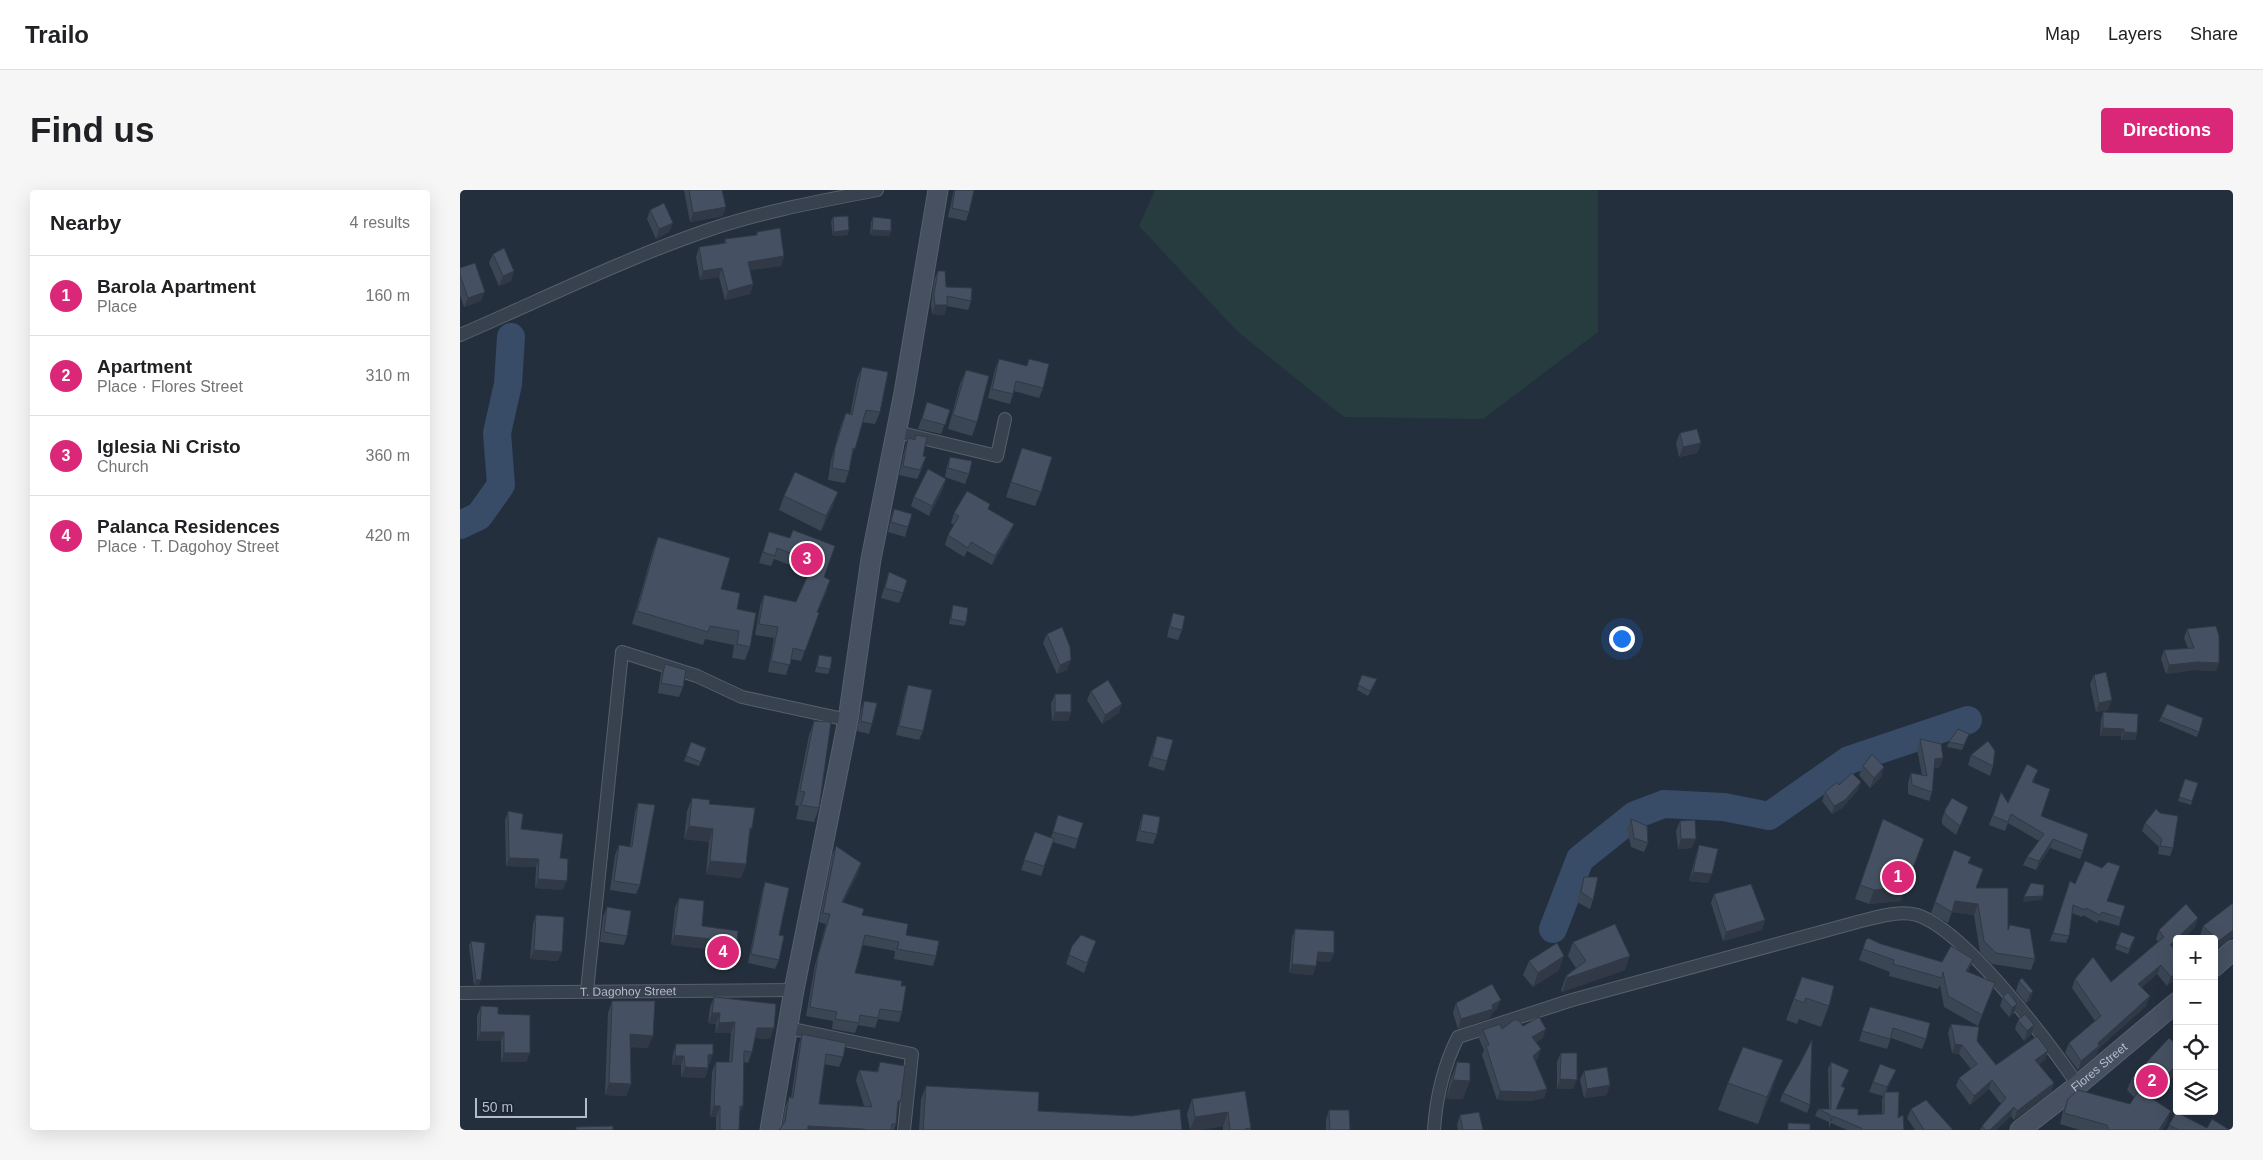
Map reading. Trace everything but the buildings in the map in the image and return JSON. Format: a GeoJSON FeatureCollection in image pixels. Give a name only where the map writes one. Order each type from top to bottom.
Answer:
{"type":"FeatureCollection","features":[{"type":"Feature","properties":{"kind":"street"},"geometry":{"type":"LineString","coordinates":[[460,334],[614,268],[712,229],[797,206],[877,190]]}},
{"type":"Feature","properties":{"kind":"street"},"geometry":{"type":"LineString","coordinates":[[770,1130],[794,990],[848,720],[871,559],[896,432],[938,190]]}},
{"type":"Feature","properties":{"kind":"street"},"geometry":{"type":"LineString","coordinates":[[896,432],[997,456],[1005,419]]}},
{"type":"Feature","properties":{"kind":"street"},"geometry":{"type":"LineString","coordinates":[[587,991],[622,652],[697,676],[742,697],[848,720]]}},
{"type":"Feature","properties":{"kind":"street"},"geometry":{"type":"LineString","coordinates":[[1434,1130],[1436,1111],[1448,1062],[1458,1038],[1572,1000],[1861,921],[1899,913],[1917,915],[1936,925],[1969,952],[2054,1051],[2078,1085]]}},
{"type":"Feature","properties":{"kind":"street"},"geometry":{"type":"LineString","coordinates":[[2218,963],[2233,950]]}},
{"type":"Feature","properties":{"kind":"street","name":"T. Dagohoy Street"},"geometry":{"type":"LineString","coordinates":[[460,993],[794,990]]}},
{"type":"Feature","properties":{"kind":"street","name":"Flores Street"},"geometry":{"type":"LineString","coordinates":[[2020,1130],[2078,1085],[2173,1005]]}},
{"type":"Feature","properties":{"kind":"street"},"geometry":{"type":"LineString","coordinates":[[788,1028],[912,1054],[904,1130]]}},
{"type":"Feature","properties":{"kind":"green space"},"geometry":{"type":"Polygon","coordinates":[[[1155,190],[1598,190],[1598,332],[1483,419],[1344,417],[1238,332],[1139,226],[1155,190]]]}},
{"type":"Feature","properties":{"kind":"waterway"},"geometry":{"type":"LineString","coordinates":[[460,525],[479,516],[501,485],[497,433],[508,384],[511,337]]}},
{"type":"Feature","properties":{"kind":"waterway"},"geometry":{"type":"LineString","coordinates":[[1553,929],[1580,859],[1635,815],[1664,804],[1724,807],[1769,816],[1849,760],[1968,720]]}},
{"type":"Feature","properties":{"kind":"place","name":"Iglesia Ni Cristo"},"geometry":{"type":"Point","coordinates":[807,559]}},
{"type":"Feature","properties":{"kind":"place","name":"Barola Apartment"},"geometry":{"type":"Point","coordinates":[1898,877]}},
{"type":"Feature","properties":{"kind":"place","name":"Palanca Residences"},"geometry":{"type":"Point","coordinates":[723,952]}},
{"type":"Feature","properties":{"kind":"place","name":"Apartment"},"geometry":{"type":"Point","coordinates":[2152,1081]}}]}
